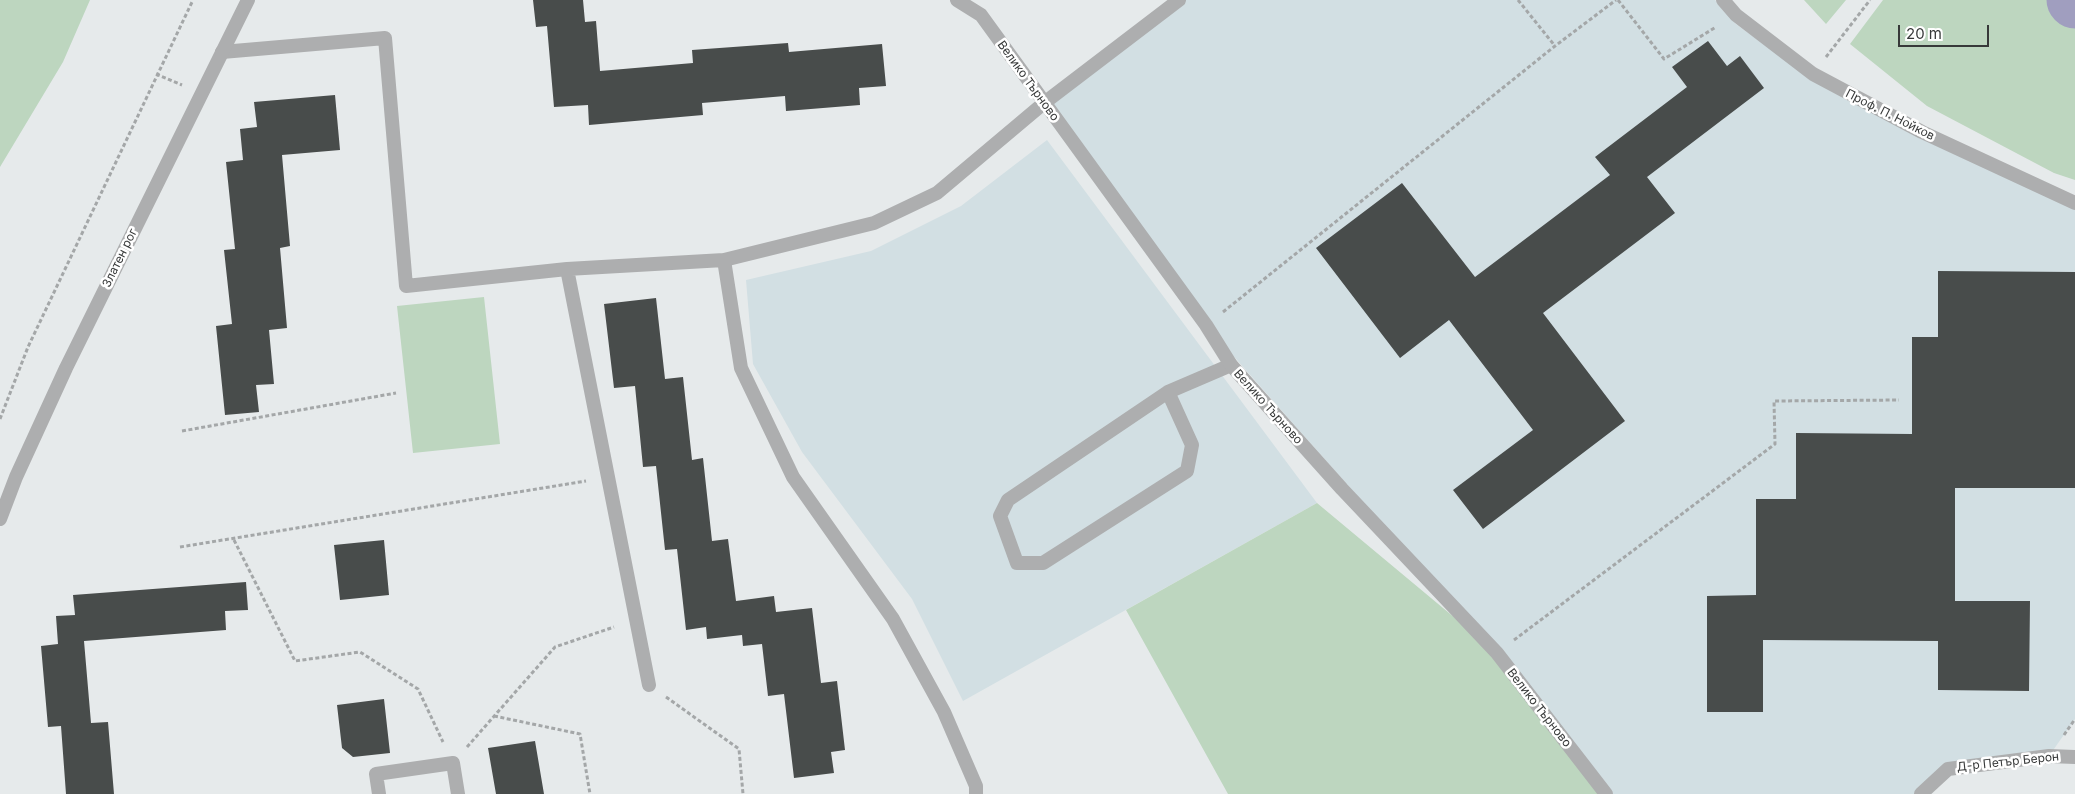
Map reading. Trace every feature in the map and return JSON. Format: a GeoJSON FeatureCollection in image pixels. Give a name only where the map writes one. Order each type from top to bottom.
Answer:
{"type":"FeatureCollection","features":[{"type":"Feature","properties":{"kind":"street","name":"Златен рог"},"geometry":{"type":"LineString","coordinates":[[0,519],[16,477],[66,368],[248,0]]}},
{"type":"Feature","properties":{"kind":"street","name":"Велико Търново"},"geometry":{"type":"LineString","coordinates":[[957,0],[980,15],[1206,325],[1231,365],[1496,653],[1606,794]]}},
{"type":"Feature","properties":{"kind":"street"},"geometry":{"type":"LineString","coordinates":[[222,52],[385,38],[406,286],[567,269],[724,260],[874,223],[937,193],[1044,103],[1179,0]]}},
{"type":"Feature","properties":{"kind":"street","name":"Проф. П. Нойков"},"geometry":{"type":"LineString","coordinates":[[1723,0],[1736,14],[1813,74],[1922,132],[2075,202]]}},
{"type":"Feature","properties":{"kind":"street"},"geometry":{"type":"LineString","coordinates":[[724,260],[741,368],[789,469],[893,619],[944,712],[976,786],[976,794]]}},
{"type":"Feature","properties":{"kind":"street"},"geometry":{"type":"LineString","coordinates":[[567,269],[649,685]]}},
{"type":"Feature","properties":{"kind":"street"},"geometry":{"type":"LineString","coordinates":[[1168,392],[1192,445],[1187,471],[1043,563],[1017,563],[1000,516],[1008,500],[1168,392],[1231,365]]}},
{"type":"Feature","properties":{"kind":"street","name":"Д-р Петър Берон"},"geometry":{"type":"LineString","coordinates":[[1921,794],[1948,768],[2049,756],[2075,757]]}},
{"type":"Feature","properties":{"kind":"street"},"geometry":{"type":"LineString","coordinates":[[379,794],[376,774],[453,762],[458,794]]}},
{"type":"Feature","properties":{"kind":"path"},"geometry":{"type":"LineString","coordinates":[[0,420],[28,348],[156,74],[193,0]]}},
{"type":"Feature","properties":{"kind":"path"},"geometry":{"type":"LineString","coordinates":[[1518,0],[1555,46]]}},
{"type":"Feature","properties":{"kind":"path"},"geometry":{"type":"LineString","coordinates":[[1206,325],[1555,46],[1617,0],[1664,59],[1736,14]]}},
{"type":"Feature","properties":{"kind":"path"},"geometry":{"type":"LineString","coordinates":[[1813,74],[1870,0]]}},
{"type":"Feature","properties":{"kind":"path"},"geometry":{"type":"LineString","coordinates":[[156,74],[201,94]]}},
{"type":"Feature","properties":{"kind":"path"},"geometry":{"type":"LineString","coordinates":[[182,431],[396,393]]}},
{"type":"Feature","properties":{"kind":"path"},"geometry":{"type":"LineString","coordinates":[[1496,653],[1775,444],[1774,401],[1899,400]]}},
{"type":"Feature","properties":{"kind":"path"},"geometry":{"type":"LineString","coordinates":[[180,548],[608,477]]}},
{"type":"Feature","properties":{"kind":"path"},"geometry":{"type":"LineString","coordinates":[[234,540],[294,661],[360,652],[418,689],[453,762],[555,647],[636,620]]}},
{"type":"Feature","properties":{"kind":"path"},"geometry":{"type":"LineString","coordinates":[[649,685],[738,749],[743,794]]}},
{"type":"Feature","properties":{"kind":"path"},"geometry":{"type":"LineString","coordinates":[[494,716],[580,734],[590,794]]}},
{"type":"Feature","properties":{"kind":"shaded area"},"geometry":{"type":"Polygon","coordinates":[[[1179,0],[1715,0],[1736,24],[1810,78],[2075,203],[2075,719],[2049,756],[1948,769],[1921,794],[1606,794],[1496,653],[1206,325],[1044,103],[1179,0]]]}},
{"type":"Feature","properties":{"kind":"shaded area"},"geometry":{"type":"Polygon","coordinates":[[[1047,140],[1317,503],[963,701],[912,599],[802,452],[753,364],[746,280],[871,251],[961,206],[1047,140]]]}},
{"type":"Feature","properties":{"kind":"green space"},"geometry":{"type":"Polygon","coordinates":[[[0,0],[90,0],[63,62],[0,167],[0,0]]]}},
{"type":"Feature","properties":{"kind":"green space"},"geometry":{"type":"Polygon","coordinates":[[[1804,0],[1846,0],[1826,24],[1804,0]]]}},
{"type":"Feature","properties":{"kind":"green space"},"geometry":{"type":"Polygon","coordinates":[[[1883,0],[2075,0],[2075,180],[2054,173],[1927,106],[1850,44],[1883,0]]]}},
{"type":"Feature","properties":{"kind":"green space"},"geometry":{"type":"Polygon","coordinates":[[[484,297],[500,444],[413,453],[397,306],[484,297]]]}},
{"type":"Feature","properties":{"kind":"green space"},"geometry":{"type":"Polygon","coordinates":[[[1317,503],[1497,653],[1606,794],[1228,794],[1126,610],[1317,503]]]}},
{"type":"Feature","properties":{"kind":"building"},"geometry":{"type":"Polygon","coordinates":[[[533,0],[583,0],[585,22],[596,21],[600,71],[693,63],[692,50],[788,43],[789,52],[882,44],[886,86],[859,88],[860,105],[786,111],[785,96],[702,103],[703,115],[589,125],[588,105],[554,107],[547,26],[536,27],[533,0]]]}},
{"type":"Feature","properties":{"kind":"building"},"geometry":{"type":"Polygon","coordinates":[[[1708,41],[1727,66],[1740,56],[1764,88],[1647,177],[1675,213],[1543,313],[1625,421],[1483,529],[1453,490],[1533,430],[1449,320],[1400,358],[1316,248],[1402,183],[1475,277],[1610,175],[1595,157],[1687,87],[1672,67],[1708,41]]]}},
{"type":"Feature","properties":{"kind":"building"},"geometry":{"type":"Polygon","coordinates":[[[335,95],[340,150],[282,155],[290,246],[280,248],[287,328],[269,330],[274,384],[256,385],[259,412],[225,415],[216,326],[232,324],[224,250],[235,249],[226,162],[243,160],[240,129],[257,127],[254,102],[335,95]]]}},
{"type":"Feature","properties":{"kind":"building"},"geometry":{"type":"Polygon","coordinates":[[[1938,271],[2075,272],[2075,488],[1955,488],[1955,601],[2030,601],[2029,691],[1938,690],[1938,641],[1763,640],[1763,712],[1707,712],[1707,596],[1756,595],[1756,499],[1796,499],[1796,433],[1912,434],[1912,337],[1938,337],[1938,271]]]}},
{"type":"Feature","properties":{"kind":"building"},"geometry":{"type":"Polygon","coordinates":[[[656,298],[665,379],[683,377],[692,460],[703,458],[712,541],[728,539],[736,601],[774,596],[776,612],[812,608],[821,683],[837,681],[845,750],[831,752],[834,773],[794,778],[784,694],[768,696],[762,644],[743,646],[742,635],[707,639],[706,627],[686,630],[677,549],[665,550],[656,466],[643,467],[635,386],[614,388],[604,304],[656,298]]]}},
{"type":"Feature","properties":{"kind":"building"},"geometry":{"type":"Polygon","coordinates":[[[384,540],[389,595],[340,600],[334,545],[384,540]]]}},
{"type":"Feature","properties":{"kind":"building"},"geometry":{"type":"Polygon","coordinates":[[[246,582],[248,610],[225,611],[226,630],[84,641],[91,723],[108,722],[114,794],[66,794],[61,726],[48,727],[41,646],[58,644],[56,616],[75,615],[73,595],[246,582]]]}},
{"type":"Feature","properties":{"kind":"building"},"geometry":{"type":"Polygon","coordinates":[[[384,699],[390,753],[353,757],[342,748],[337,705],[384,699]]]}},
{"type":"Feature","properties":{"kind":"building"},"geometry":{"type":"Polygon","coordinates":[[[535,741],[544,794],[496,794],[488,748],[535,741]]]}}]}
